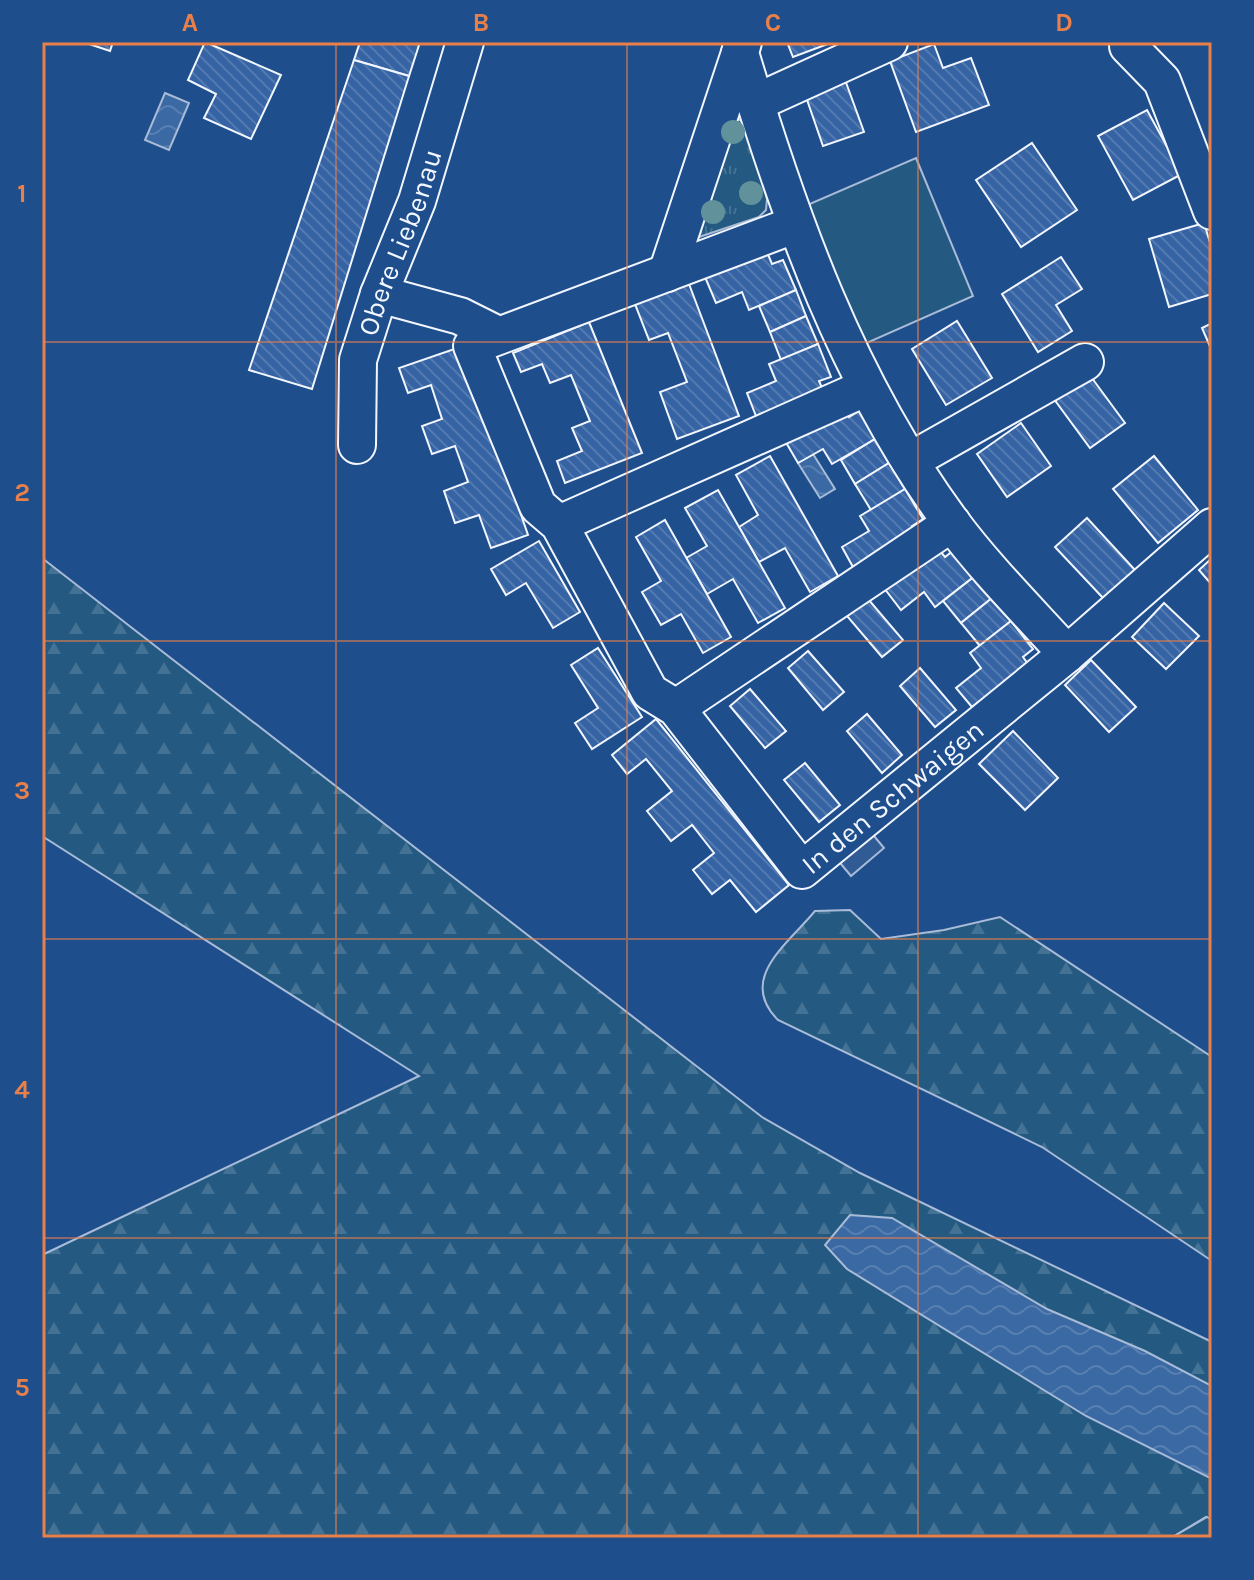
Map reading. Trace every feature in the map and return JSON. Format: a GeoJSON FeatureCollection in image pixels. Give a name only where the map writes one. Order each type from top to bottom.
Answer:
{"type":"FeatureCollection","features":[{"type":"Feature","properties":{"kind":"street","name":"Obere Liebenau"},"geometry":{"type":"LineString","coordinates":[[357,445],[358,360],[379,294],[417,201],[465,42]]}},
{"type":"Feature","properties":{"kind":"street"},"geometry":{"type":"LineString","coordinates":[[755,103],[889,42]]}},
{"type":"Feature","properties":{"kind":"street"},"geometry":{"type":"LineString","coordinates":[[1128,46],[1162,81],[1212,211]]}},
{"type":"Feature","properties":{"kind":"street"},"geometry":{"type":"LineString","coordinates":[[742,48],[755,103],[794,225],[865,388],[952,523],[1067,654]]}},
{"type":"Feature","properties":{"kind":"street"},"geometry":{"type":"LineString","coordinates":[[667,273],[742,48]]}},
{"type":"Feature","properties":{"kind":"street","name":"In den Schwaigen"},"geometry":{"type":"LineString","coordinates":[[794,225],[472,346],[538,506],[559,524],[650,692],[676,708],[802,870],[1067,654],[1212,527]]}},
{"type":"Feature","properties":{"kind":"street"},"geometry":{"type":"LineString","coordinates":[[379,294],[460,316],[498,335]]}},
{"type":"Feature","properties":{"kind":"street"},"geometry":{"type":"LineString","coordinates":[[910,461],[1085,362]]}},
{"type":"Feature","properties":{"kind":"street"},"geometry":{"type":"LineString","coordinates":[[559,524],[865,388]]}},
{"type":"Feature","properties":{"kind":"street"},"geometry":{"type":"LineString","coordinates":[[676,708],[952,523]]}},
{"type":"Feature","properties":{"kind":"green space"},"geometry":{"type":"Polygon","coordinates":[[[733,119],[749,127],[767,199],[766,210],[759,217],[699,237],[694,230],[733,119]]]}},
{"type":"Feature","properties":{"kind":"green space"},"geometry":{"type":"Polygon","coordinates":[[[916,158],[973,296],[860,346],[805,206],[916,158]]]}},
{"type":"Feature","properties":{"kind":"green space"},"geometry":{"type":"Polygon","coordinates":[[[42,558],[762,1117],[860,1173],[1212,1342],[1212,1520],[1206,1517],[1171,1538],[42,1538],[42,1255],[419,1076],[42,836],[42,558]]]}},
{"type":"Feature","properties":{"kind":"green space"},"geometry":{"type":"Polygon","coordinates":[[[850,910],[881,939],[944,930],[1000,917],[1212,1057],[1212,1261],[1042,1147],[778,1020],[767,1005],[763,990],[764,976],[771,963],[815,911],[850,910]]]}},
{"type":"Feature","properties":{"kind":"green space"},"geometry":{"type":"Polygon","coordinates":[[[1207,1517],[1212,1520],[1212,1538],[1171,1538],[1207,1517]]]}},
{"type":"Feature","properties":{"kind":"shaded area"},"geometry":{"type":"Polygon","coordinates":[[[869,830],[884,848],[851,876],[836,858],[869,830]]]}},
{"type":"Feature","properties":{"kind":"water"},"geometry":{"type":"Polygon","coordinates":[[[165,93],[189,103],[169,150],[145,140],[165,93]]]}},
{"type":"Feature","properties":{"kind":"water"},"geometry":{"type":"Polygon","coordinates":[[[813,454],[835,489],[820,498],[798,463],[813,454]]]}},
{"type":"Feature","properties":{"kind":"water"},"geometry":{"type":"Polygon","coordinates":[[[850,1215],[892,1218],[1047,1309],[1145,1351],[1212,1386],[1212,1479],[1086,1416],[847,1269],[825,1245],[850,1215]]]}},
{"type":"Feature","properties":{"kind":"building"},"geometry":{"type":"Polygon","coordinates":[[[83,42],[113,42],[110,51],[83,42]]]}},
{"type":"Feature","properties":{"kind":"building"},"geometry":{"type":"Polygon","coordinates":[[[205,42],[281,75],[251,139],[204,118],[216,94],[188,80],[205,42]]]}},
{"type":"Feature","properties":{"kind":"building"},"geometry":{"type":"Polygon","coordinates":[[[360,42],[420,42],[409,76],[354,60],[360,42]]]}},
{"type":"Feature","properties":{"kind":"building"},"geometry":{"type":"Polygon","coordinates":[[[787,42],[833,42],[793,57],[787,42]]]}},
{"type":"Feature","properties":{"kind":"building"},"geometry":{"type":"Polygon","coordinates":[[[934,44],[943,68],[971,58],[989,105],[916,132],[890,61],[934,44]]]}},
{"type":"Feature","properties":{"kind":"building"},"geometry":{"type":"Polygon","coordinates":[[[354,60],[409,76],[312,389],[249,370],[354,60]]]}},
{"type":"Feature","properties":{"kind":"building"},"geometry":{"type":"Polygon","coordinates":[[[844,77],[864,132],[823,146],[804,91],[844,77]]]}},
{"type":"Feature","properties":{"kind":"building"},"geometry":{"type":"Polygon","coordinates":[[[1147,110],[1182,174],[1133,200],[1098,136],[1147,110]]]}},
{"type":"Feature","properties":{"kind":"building"},"geometry":{"type":"Polygon","coordinates":[[[1032,143],[1077,210],[1021,247],[976,180],[1032,143]]]}},
{"type":"Feature","properties":{"kind":"building"},"geometry":{"type":"Polygon","coordinates":[[[1204,223],[1212,249],[1212,294],[1169,307],[1149,239],[1204,223]]]}},
{"type":"Feature","properties":{"kind":"building"},"geometry":{"type":"Polygon","coordinates":[[[767,252],[772,264],[783,260],[796,290],[749,310],[742,292],[716,303],[705,277],[767,252]]]}},
{"type":"Feature","properties":{"kind":"building"},"geometry":{"type":"Polygon","coordinates":[[[1061,257],[1082,289],[1056,305],[1072,331],[1038,352],[1002,294],[1061,257]]]}},
{"type":"Feature","properties":{"kind":"building"},"geometry":{"type":"Polygon","coordinates":[[[689,284],[739,416],[677,439],[660,392],[687,382],[668,333],[649,340],[635,304],[689,284]]]}},
{"type":"Feature","properties":{"kind":"building"},"geometry":{"type":"Polygon","coordinates":[[[796,290],[806,316],[770,332],[759,306],[796,290]]]}},
{"type":"Feature","properties":{"kind":"building"},"geometry":{"type":"Polygon","coordinates":[[[806,316],[818,344],[781,360],[770,332],[806,316]]]}},
{"type":"Feature","properties":{"kind":"building"},"geometry":{"type":"Polygon","coordinates":[[[957,321],[992,378],[946,405],[912,349],[957,321]]]}},
{"type":"Feature","properties":{"kind":"building"},"geometry":{"type":"Polygon","coordinates":[[[589,322],[642,453],[565,483],[557,461],[582,451],[572,428],[590,421],[571,375],[550,383],[542,364],[521,372],[513,353],[589,322]]]}},
{"type":"Feature","properties":{"kind":"building"},"geometry":{"type":"Polygon","coordinates":[[[1212,323],[1212,351],[1202,328],[1212,323]]]}},
{"type":"Feature","properties":{"kind":"building"},"geometry":{"type":"Polygon","coordinates":[[[818,344],[831,377],[819,381],[823,390],[756,416],[747,393],[776,381],[769,364],[818,344]]]}},
{"type":"Feature","properties":{"kind":"building"},"geometry":{"type":"Polygon","coordinates":[[[463,346],[528,535],[491,548],[479,515],[455,523],[444,491],[468,482],[455,446],[432,454],[422,426],[442,419],[431,385],[408,393],[399,368],[463,346]]]}},
{"type":"Feature","properties":{"kind":"building"},"geometry":{"type":"Polygon","coordinates":[[[1086,370],[1125,423],[1090,448],[1051,395],[1086,370]]]}},
{"type":"Feature","properties":{"kind":"building"},"geometry":{"type":"Polygon","coordinates":[[[842,405],[849,417],[859,411],[875,439],[832,464],[823,449],[798,463],[784,439],[842,405]]]}},
{"type":"Feature","properties":{"kind":"building"},"geometry":{"type":"Polygon","coordinates":[[[1021,423],[1051,466],[1007,497],[977,454],[1021,423]]]}},
{"type":"Feature","properties":{"kind":"building"},"geometry":{"type":"Polygon","coordinates":[[[875,439],[889,463],[855,484],[841,460],[875,439]]]}},
{"type":"Feature","properties":{"kind":"building"},"geometry":{"type":"Polygon","coordinates":[[[770,456],[838,576],[810,592],[785,548],[759,562],[739,527],[758,515],[736,475],[770,456]]]}},
{"type":"Feature","properties":{"kind":"building"},"geometry":{"type":"Polygon","coordinates":[[[1154,456],[1198,510],[1158,543],[1113,489],[1154,456]]]}},
{"type":"Feature","properties":{"kind":"building"},"geometry":{"type":"Polygon","coordinates":[[[889,463],[905,489],[871,510],[855,484],[889,463]]]}},
{"type":"Feature","properties":{"kind":"building"},"geometry":{"type":"Polygon","coordinates":[[[905,489],[923,519],[912,526],[916,534],[854,569],[842,547],[869,531],[860,516],[905,489]]]}},
{"type":"Feature","properties":{"kind":"building"},"geometry":{"type":"Polygon","coordinates":[[[718,490],[785,608],[758,623],[733,579],[707,594],[686,558],[707,546],[685,508],[718,490]]]}},
{"type":"Feature","properties":{"kind":"building"},"geometry":{"type":"Polygon","coordinates":[[[1087,518],[1135,570],[1104,599],[1055,547],[1087,518]]]}},
{"type":"Feature","properties":{"kind":"building"},"geometry":{"type":"Polygon","coordinates":[[[665,520],[731,637],[703,653],[681,614],[661,625],[642,592],[661,581],[636,537],[665,520]]]}},
{"type":"Feature","properties":{"kind":"building"},"geometry":{"type":"Polygon","coordinates":[[[539,541],[580,612],[553,628],[526,583],[506,595],[491,569],[539,541]]]}},
{"type":"Feature","properties":{"kind":"building"},"geometry":{"type":"Polygon","coordinates":[[[936,546],[945,557],[954,550],[975,576],[935,607],[924,592],[901,610],[884,588],[936,546]]]}},
{"type":"Feature","properties":{"kind":"building"},"geometry":{"type":"Polygon","coordinates":[[[1212,558],[1212,585],[1199,570],[1212,558]]]}},
{"type":"Feature","properties":{"kind":"building"},"geometry":{"type":"Polygon","coordinates":[[[975,576],[992,598],[961,623],[943,601],[975,576]]]}},
{"type":"Feature","properties":{"kind":"building"},"geometry":{"type":"Polygon","coordinates":[[[992,598],[1011,621],[980,646],[961,623],[992,598]]]}},
{"type":"Feature","properties":{"kind":"building"},"geometry":{"type":"Polygon","coordinates":[[[868,599],[903,640],[882,657],[847,616],[868,599]]]}},
{"type":"Feature","properties":{"kind":"building"},"geometry":{"type":"Polygon","coordinates":[[[1164,603],[1199,636],[1166,669],[1132,637],[1164,603]]]}},
{"type":"Feature","properties":{"kind":"building"},"geometry":{"type":"Polygon","coordinates":[[[1011,621],[1033,649],[1023,657],[1028,664],[972,707],[956,688],[981,668],[970,653],[1011,621]]]}},
{"type":"Feature","properties":{"kind":"building"},"geometry":{"type":"Polygon","coordinates":[[[598,648],[642,717],[592,749],[575,723],[598,708],[571,665],[598,648]]]}},
{"type":"Feature","properties":{"kind":"building"},"geometry":{"type":"Polygon","coordinates":[[[808,651],[844,692],[823,710],[788,668],[808,651]]]}},
{"type":"Feature","properties":{"kind":"building"},"geometry":{"type":"Polygon","coordinates":[[[1091,660],[1136,707],[1109,732],[1065,685],[1091,660]]]}},
{"type":"Feature","properties":{"kind":"building"},"geometry":{"type":"Polygon","coordinates":[[[920,668],[956,710],[935,727],[900,686],[920,668]]]}},
{"type":"Feature","properties":{"kind":"building"},"geometry":{"type":"Polygon","coordinates":[[[750,689],[786,731],[765,748],[730,706],[750,689]]]}},
{"type":"Feature","properties":{"kind":"building"},"geometry":{"type":"Polygon","coordinates":[[[867,714],[902,755],[882,773],[847,731],[867,714]]]}},
{"type":"Feature","properties":{"kind":"building"},"geometry":{"type":"Polygon","coordinates":[[[656,719],[789,885],[756,912],[730,880],[712,894],[693,870],[714,853],[692,825],[671,841],[647,811],[672,791],[646,759],[627,774],[612,755],[656,719]]]}},
{"type":"Feature","properties":{"kind":"building"},"geometry":{"type":"Polygon","coordinates":[[[1013,731],[1058,778],[1025,810],[979,764],[1013,731]]]}},
{"type":"Feature","properties":{"kind":"building"},"geometry":{"type":"Polygon","coordinates":[[[805,763],[840,805],[819,822],[784,780],[805,763]]]}}]}
